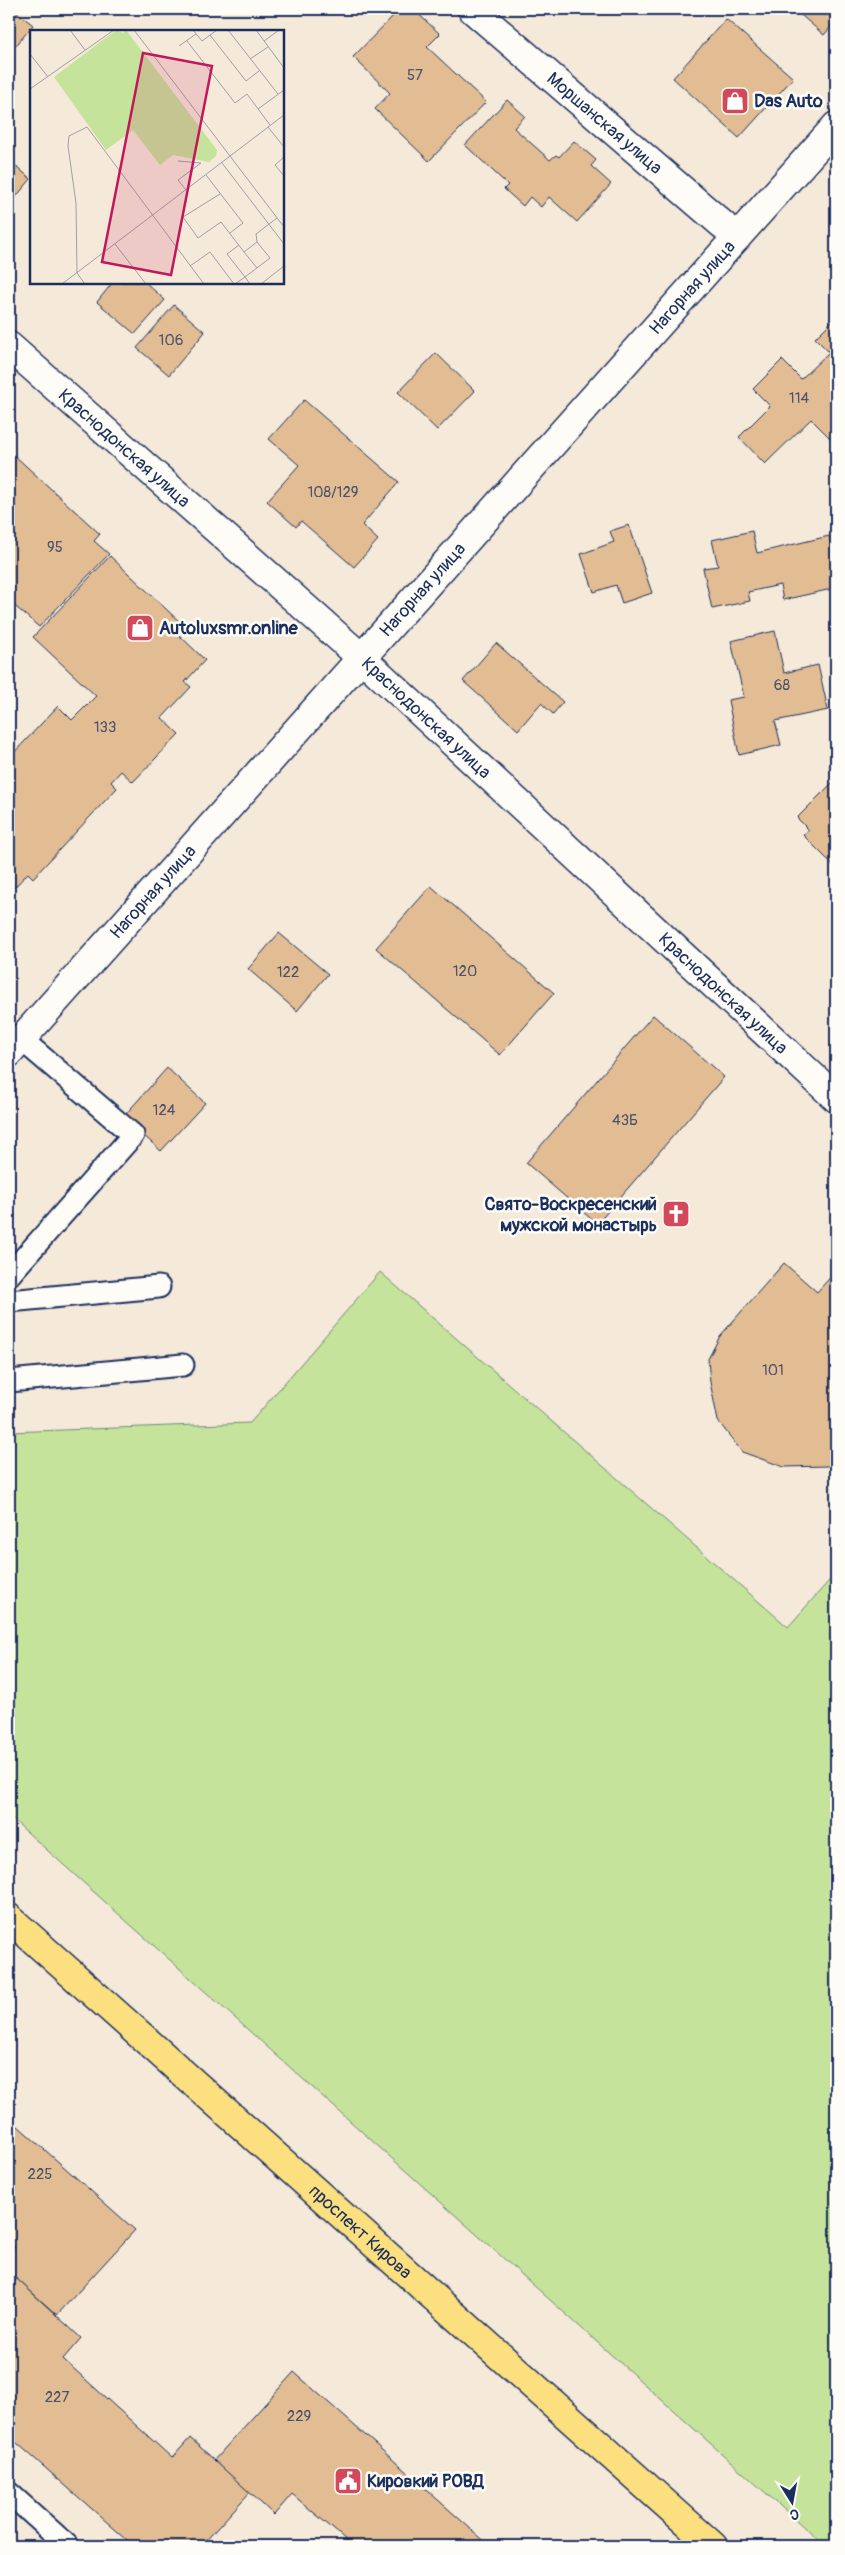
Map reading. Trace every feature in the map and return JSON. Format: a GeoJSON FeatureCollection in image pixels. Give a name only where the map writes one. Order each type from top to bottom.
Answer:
{"type":"FeatureCollection","features":[{"type":"Feature","properties":{"kind":"main road","name":"проспект Кирова"},"geometry":{"type":"LineString","coordinates":[[9,1918],[713,2546]]}},
{"type":"Feature","properties":{"kind":"street","name":"Моршанская улица"},"geometry":{"type":"LineString","coordinates":[[472,9],[737,237]]}},
{"type":"Feature","properties":{"kind":"street","name":"Нагорная улица"},"geometry":{"type":"LineString","coordinates":[[15,1046],[836,126]]}},
{"type":"Feature","properties":{"kind":"street","name":"Краснодонская улица"},"geometry":{"type":"LineString","coordinates":[[9,346],[362,658],[836,1098]]}},
{"type":"Feature","properties":{"kind":"lane"},"geometry":{"type":"LineString","coordinates":[[9,1275],[133,1135],[15,1046]]}},
{"type":"Feature","properties":{"kind":"lane"},"geometry":{"type":"LineString","coordinates":[[9,1301],[159,1287]]}},
{"type":"Feature","properties":{"kind":"lane"},"geometry":{"type":"LineString","coordinates":[[9,1381],[183,1366]]}},
{"type":"Feature","properties":{"kind":"lane"},"geometry":{"type":"LineString","coordinates":[[9,2493],[68,2546]]}},
{"type":"Feature","properties":{"kind":"green space"},"geometry":{"type":"Polygon","coordinates":[[[380,1272],[788,1627],[836,1573],[836,2546],[825,2546],[9,1816],[9,1432],[250,1423],[380,1272]]]}},
{"type":"Feature","properties":{"kind":"building"},"geometry":{"type":"Polygon","coordinates":[[[9,9],[13,9],[33,25],[9,54],[9,9]]]}},
{"type":"Feature","properties":{"kind":"building"},"geometry":{"type":"Polygon","coordinates":[[[400,9],[413,9],[440,34],[427,47],[486,102],[429,161],[375,109],[390,93],[353,57],[400,9]]]}},
{"type":"Feature","properties":{"kind":"building"},"geometry":{"type":"Polygon","coordinates":[[[794,9],[836,9],[836,21],[824,35],[794,9]]]}},
{"type":"Feature","properties":{"kind":"building"},"geometry":{"type":"Polygon","coordinates":[[[726,19],[793,78],[739,138],[673,78],[726,19]]]}},
{"type":"Feature","properties":{"kind":"building"},"geometry":{"type":"Polygon","coordinates":[[[507,100],[525,116],[514,128],[550,160],[556,155],[559,157],[574,141],[596,160],[591,166],[611,184],[577,222],[549,197],[541,207],[530,197],[523,206],[504,189],[508,185],[465,145],[507,100]]]}},
{"type":"Feature","properties":{"kind":"building"},"geometry":{"type":"Polygon","coordinates":[[[9,160],[30,180],[9,205],[9,160]]]}},
{"type":"Feature","properties":{"kind":"building"},"geometry":{"type":"Polygon","coordinates":[[[111,284],[147,284],[165,300],[135,334],[97,302],[111,284]]]}},
{"type":"Feature","properties":{"kind":"building"},"geometry":{"type":"Polygon","coordinates":[[[174,305],[205,332],[169,375],[137,348],[174,305]]]}},
{"type":"Feature","properties":{"kind":"building"},"geometry":{"type":"Polygon","coordinates":[[[834,319],[836,320],[836,435],[832,440],[811,419],[765,464],[739,437],[770,406],[753,389],[782,360],[801,379],[829,352],[815,338],[834,319]]]}},
{"type":"Feature","properties":{"kind":"building"},"geometry":{"type":"Polygon","coordinates":[[[436,353],[475,391],[437,430],[398,392],[436,353]]]}},
{"type":"Feature","properties":{"kind":"building"},"geometry":{"type":"Polygon","coordinates":[[[304,400],[399,482],[362,525],[378,540],[354,567],[301,521],[296,527],[267,501],[299,465],[269,439],[304,400]]]}},
{"type":"Feature","properties":{"kind":"building"},"geometry":{"type":"Polygon","coordinates":[[[14,455],[100,534],[94,541],[109,554],[39,627],[9,601],[9,460],[14,455]]]}},
{"type":"Feature","properties":{"kind":"building"},"geometry":{"type":"Polygon","coordinates":[[[629,525],[652,593],[622,603],[616,585],[594,592],[581,554],[614,542],[610,531],[629,525]]]}},
{"type":"Feature","properties":{"kind":"building"},"geometry":{"type":"Polygon","coordinates":[[[752,531],[757,553],[829,536],[836,568],[836,588],[783,600],[780,585],[748,592],[750,601],[712,609],[703,568],[718,566],[712,540],[752,531]]]}},
{"type":"Feature","properties":{"kind":"building"},"geometry":{"type":"Polygon","coordinates":[[[110,556],[184,626],[177,633],[205,660],[185,682],[191,687],[162,718],[179,734],[133,782],[121,771],[111,782],[117,788],[33,878],[28,873],[9,893],[9,758],[58,706],[72,720],[96,696],[33,637],[110,556]]]}},
{"type":"Feature","properties":{"kind":"building"},"geometry":{"type":"Polygon","coordinates":[[[775,631],[784,673],[818,665],[828,710],[775,721],[781,745],[739,755],[728,700],[744,697],[731,641],[775,631]]]}},
{"type":"Feature","properties":{"kind":"building"},"geometry":{"type":"Polygon","coordinates":[[[496,643],[563,702],[553,714],[541,703],[518,730],[463,681],[496,643]]]}},
{"type":"Feature","properties":{"kind":"building"},"geometry":{"type":"Polygon","coordinates":[[[836,779],[836,864],[834,866],[803,835],[809,830],[797,818],[836,779]]]}},
{"type":"Feature","properties":{"kind":"building"},"geometry":{"type":"Polygon","coordinates":[[[431,886],[554,993],[500,1055],[376,948],[431,886]]]}},
{"type":"Feature","properties":{"kind":"building"},"geometry":{"type":"Polygon","coordinates":[[[279,933],[328,974],[297,1011],[248,969],[279,933]]]}},
{"type":"Feature","properties":{"kind":"building"},"geometry":{"type":"Polygon","coordinates":[[[653,1015],[724,1077],[597,1224],[526,1163],[653,1015]]]}},
{"type":"Feature","properties":{"kind":"building"},"geometry":{"type":"Polygon","coordinates":[[[167,1068],[205,1103],[161,1151],[123,1117],[167,1068]]]}},
{"type":"Feature","properties":{"kind":"building"},"geometry":{"type":"Polygon","coordinates":[[[784,1263],[817,1292],[836,1271],[836,1460],[828,1466],[784,1467],[742,1452],[718,1421],[710,1382],[708,1359],[720,1336],[784,1263]]]}},
{"type":"Feature","properties":{"kind":"building"},"geometry":{"type":"Polygon","coordinates":[[[9,2118],[135,2230],[57,2315],[9,2272],[9,2254],[15,2247],[9,2241],[9,2118]]]}},
{"type":"Feature","properties":{"kind":"building"},"geometry":{"type":"Polygon","coordinates":[[[17,2279],[81,2338],[63,2359],[172,2458],[190,2438],[250,2492],[201,2546],[134,2546],[9,2436],[9,2287],[17,2279]]]}},
{"type":"Feature","properties":{"kind":"building"},"geometry":{"type":"Polygon","coordinates":[[[294,2372],[490,2546],[353,2546],[292,2494],[274,2515],[214,2460],[294,2372]]]}},
{"type":"Feature","properties":{"kind":"place","name":"Das Auto"},"geometry":{"type":"Point","coordinates":[735,101]}},
{"type":"Feature","properties":{"kind":"place","name":"Autoluxsmr.online"},"geometry":{"type":"Point","coordinates":[140,628]}},
{"type":"Feature","properties":{"kind":"place","name":"Свято-Воскресенский мужской монастырь"},"geometry":{"type":"Point","coordinates":[676,1214]}},
{"type":"Feature","properties":{"kind":"place","name":"Кировкий РОВД"},"geometry":{"type":"Point","coordinates":[348,2481]}}]}
